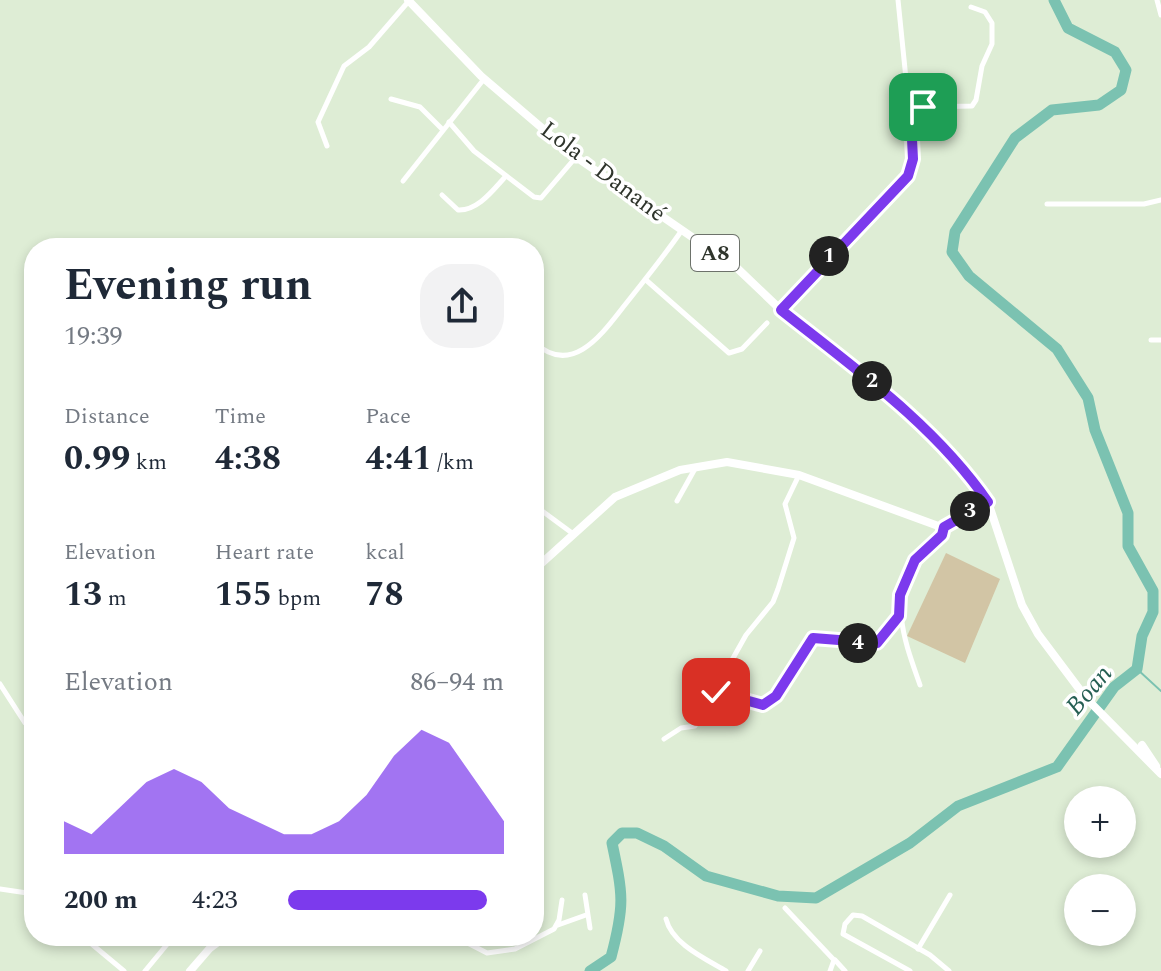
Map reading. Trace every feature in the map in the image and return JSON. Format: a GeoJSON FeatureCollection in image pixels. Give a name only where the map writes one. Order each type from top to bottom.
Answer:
{"type":"FeatureCollection","features":[{"type":"Feature","properties":{"kind":"main road","name":"Lola - Danané"},"geometry":{"type":"LineString","coordinates":[[408,0],[485,79],[576,157],[737,268],[781,310],[889,395],[935,440],[988,502],[1022,605],[1038,634],[1086,698],[1161,774]]}},
{"type":"Feature","properties":{"kind":"main road"},"geometry":{"type":"LineString","coordinates":[[544,560],[615,497],[697,466],[727,462],[799,475],[944,527],[988,502]]}},
{"type":"Feature","properties":{"kind":"main road","name":"Lola - Danané"},"geometry":{"type":"LineString","coordinates":[[1142,745],[1161,774]]}},
{"type":"Feature","properties":{"kind":"main road"},"geometry":{"type":"LineString","coordinates":[[190,971],[213,946]]}},
{"type":"Feature","properties":{"kind":"street"},"geometry":{"type":"LineString","coordinates":[[327,146],[318,122],[344,66],[369,47],[408,0]]}},
{"type":"Feature","properties":{"kind":"street"},"geometry":{"type":"LineString","coordinates":[[781,310],[908,176],[913,159],[911,119],[898,0]]}},
{"type":"Feature","properties":{"kind":"street"},"geometry":{"type":"LineString","coordinates":[[1157,0],[1161,15]]}},
{"type":"Feature","properties":{"kind":"street"},"geometry":{"type":"LineString","coordinates":[[911,119],[923,107],[972,106],[976,100],[993,30],[985,12],[971,7]]}},
{"type":"Feature","properties":{"kind":"street"},"geometry":{"type":"LineString","coordinates":[[403,181],[485,79]]}},
{"type":"Feature","properties":{"kind":"street"},"geometry":{"type":"LineString","coordinates":[[391,99],[420,107],[442,129]]}},
{"type":"Feature","properties":{"kind":"street"},"geometry":{"type":"LineString","coordinates":[[449,122],[474,151],[531,196],[541,198],[576,157]]}},
{"type":"Feature","properties":{"kind":"street"},"geometry":{"type":"LineString","coordinates":[[442,195],[458,210],[465,210],[479,203],[506,176]]}},
{"type":"Feature","properties":{"kind":"street"},"geometry":{"type":"LineString","coordinates":[[1047,204],[1125,201],[1144,204],[1161,200]]}},
{"type":"Feature","properties":{"kind":"street"},"geometry":{"type":"LineString","coordinates":[[544,349],[564,355],[593,344],[682,230]]}},
{"type":"Feature","properties":{"kind":"street"},"geometry":{"type":"LineString","coordinates":[[646,280],[729,353],[742,349],[767,323]]}},
{"type":"Feature","properties":{"kind":"street"},"geometry":{"type":"LineString","coordinates":[[1151,340],[1161,340]]}},
{"type":"Feature","properties":{"kind":"street"},"geometry":{"type":"LineString","coordinates":[[677,501],[697,466]]}},
{"type":"Feature","properties":{"kind":"street"},"geometry":{"type":"LineString","coordinates":[[664,739],[681,728],[695,726],[746,635],[773,602],[794,538],[785,504],[799,475]]}},
{"type":"Feature","properties":{"kind":"street"},"geometry":{"type":"LineString","coordinates":[[544,512],[572,533]]}},
{"type":"Feature","properties":{"kind":"street"},"geometry":{"type":"LineString","coordinates":[[920,685],[899,616],[900,595],[915,560],[942,535],[944,527]]}},
{"type":"Feature","properties":{"kind":"street"},"geometry":{"type":"LineString","coordinates":[[716,692],[763,705],[776,696],[813,638],[877,643],[899,616]]}},
{"type":"Feature","properties":{"kind":"street"},"geometry":{"type":"LineString","coordinates":[[0,684],[24,721]]}},
{"type":"Feature","properties":{"kind":"street"},"geometry":{"type":"LineString","coordinates":[[0,889],[24,893]]}},
{"type":"Feature","properties":{"kind":"street"},"geometry":{"type":"LineString","coordinates":[[585,895],[590,928]]}},
{"type":"Feature","properties":{"kind":"street"},"geometry":{"type":"LineString","coordinates":[[918,949],[950,895]]}},
{"type":"Feature","properties":{"kind":"street"},"geometry":{"type":"LineString","coordinates":[[557,926],[562,900]]}},
{"type":"Feature","properties":{"kind":"street"},"geometry":{"type":"LineString","coordinates":[[785,908],[845,971]]}},
{"type":"Feature","properties":{"kind":"street"},"geometry":{"type":"LineString","coordinates":[[544,934],[587,915]]}},
{"type":"Feature","properties":{"kind":"street"},"geometry":{"type":"LineString","coordinates":[[910,971],[846,936],[843,929],[851,917],[858,915],[918,949],[949,971]]}},
{"type":"Feature","properties":{"kind":"street"},"geometry":{"type":"LineString","coordinates":[[666,919],[669,929],[682,942],[726,971]]}},
{"type":"Feature","properties":{"kind":"street"},"geometry":{"type":"LineString","coordinates":[[94,946],[124,971]]}},
{"type":"Feature","properties":{"kind":"street"},"geometry":{"type":"LineString","coordinates":[[145,971],[166,946]]}},
{"type":"Feature","properties":{"kind":"street"},"geometry":{"type":"LineString","coordinates":[[473,946],[487,953],[522,946]]}},
{"type":"Feature","properties":{"kind":"street"},"geometry":{"type":"LineString","coordinates":[[748,971],[760,951]]}},
{"type":"Feature","properties":{"kind":"street"},"geometry":{"type":"LineString","coordinates":[[830,971],[834,960]]}},
{"type":"Feature","properties":{"kind":"shaded area"},"geometry":{"type":"Polygon","coordinates":[[[946,553],[1000,579],[965,663],[907,636],[946,553]]]}},
{"type":"Feature","properties":{"kind":"waterway","name":"Boan"},"geometry":{"type":"LineString","coordinates":[[590,971],[611,957],[616,939],[621,900],[612,843],[622,833],[637,833],[664,846],[706,876],[778,896],[816,898],[910,843],[958,806],[1057,767],[1114,687],[1137,669],[1142,636],[1153,612],[1153,591],[1128,546],[1128,513],[1095,430],[1088,398],[1057,349],[969,276],[952,252],[955,232],[1015,138],[1052,110],[1099,105],[1121,90],[1126,70],[1115,52],[1068,28],[1054,0]]}},
{"type":"Feature","properties":{"kind":"waterway"},"geometry":{"type":"LineString","coordinates":[[1137,669],[1161,691]]}},
{"type":"Feature","properties":{"kind":"route"},"geometry":{"type":"LineString","coordinates":[[716,692],[757,706],[763,705],[776,696],[813,638],[877,643],[899,616],[900,595],[920,553],[942,535],[949,523],[988,502],[935,440],[889,395],[781,310],[802,284],[872,217],[908,176],[913,159],[911,119],[923,107]]}}]}
